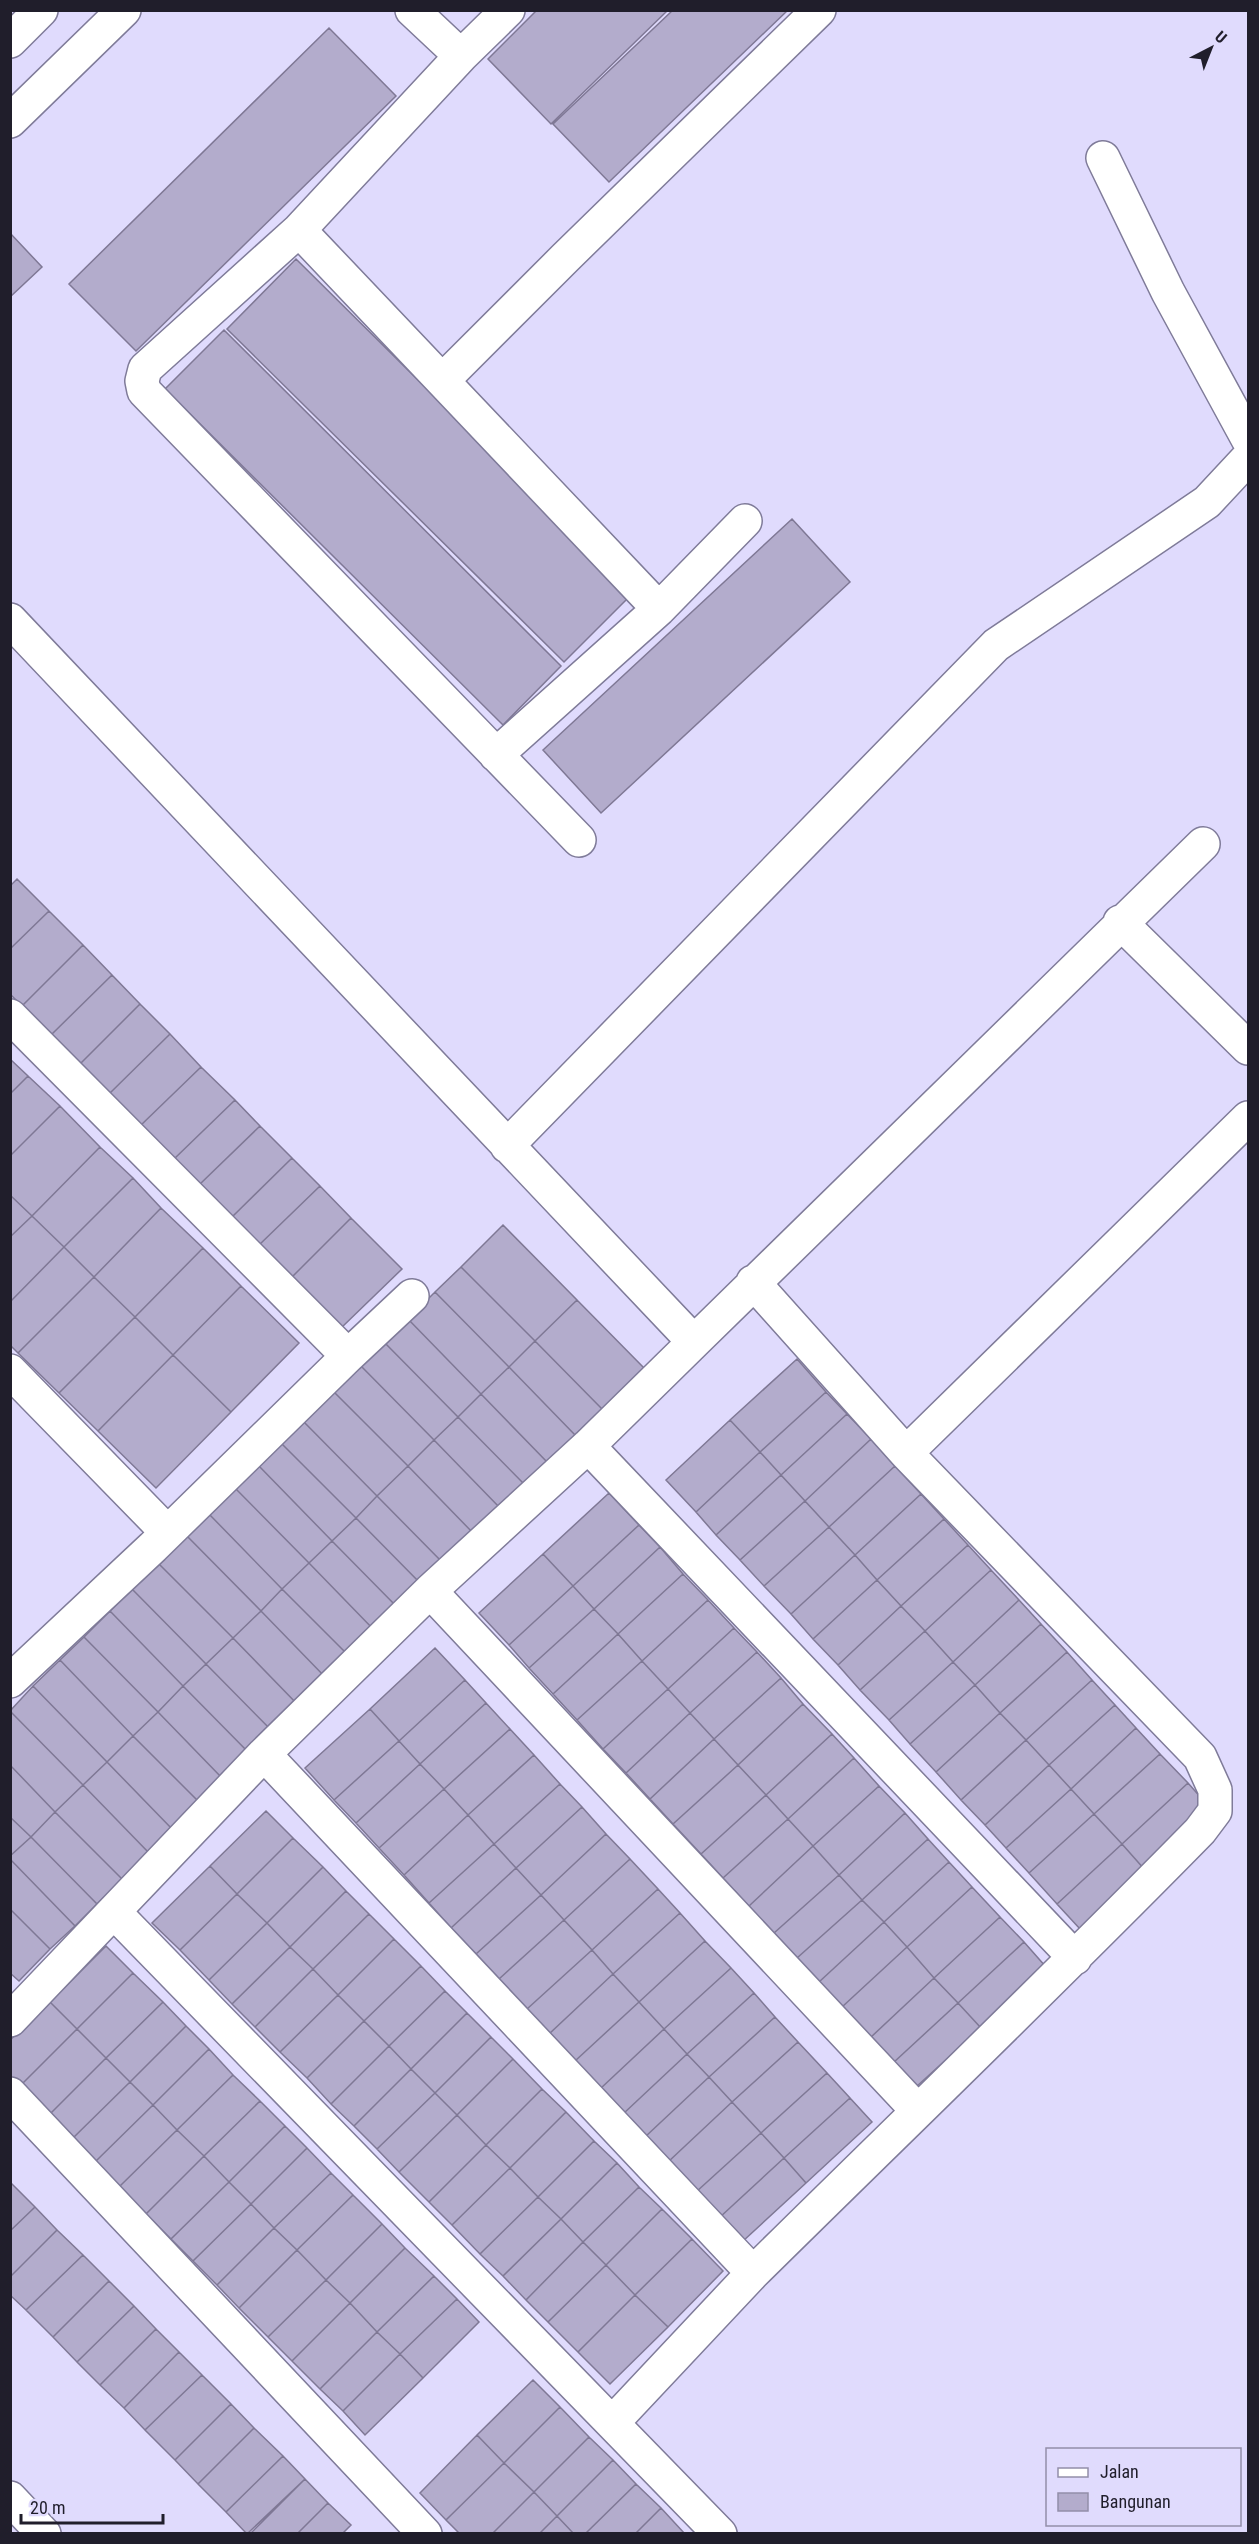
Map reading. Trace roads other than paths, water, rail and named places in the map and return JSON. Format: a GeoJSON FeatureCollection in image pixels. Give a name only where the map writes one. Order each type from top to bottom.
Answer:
{"type":"FeatureCollection","features":[{"type":"Feature","properties":{"kind":"street"},"geometry":{"type":"LineString","coordinates":[[10,41],[41,10]]}},
{"type":"Feature","properties":{"kind":"street"},"geometry":{"type":"LineString","coordinates":[[10,121],[124,10]]}},
{"type":"Feature","properties":{"kind":"street"},"geometry":{"type":"LineString","coordinates":[[412,10],[461,56]]}},
{"type":"Feature","properties":{"kind":"street"},"geometry":{"type":"LineString","coordinates":[[508,10],[461,56],[299,230],[145,369],[142,381],[144,391],[579,840]]}},
{"type":"Feature","properties":{"kind":"street"},"geometry":{"type":"LineString","coordinates":[[443,380],[819,10]]}},
{"type":"Feature","properties":{"kind":"street"},"geometry":{"type":"LineString","coordinates":[[1102,158],[1174,303],[1248,439]]}},
{"type":"Feature","properties":{"kind":"street"},"geometry":{"type":"LineString","coordinates":[[299,230],[659,609]]}},
{"type":"Feature","properties":{"kind":"street"},"geometry":{"type":"LineString","coordinates":[[507,1146],[996,645],[1207,502],[1248,458]]}},
{"type":"Feature","properties":{"kind":"street"},"geometry":{"type":"LineString","coordinates":[[496,756],[659,609],[744,521]]}},
{"type":"Feature","properties":{"kind":"street"},"geometry":{"type":"LineString","coordinates":[[10,620],[694,1342]]}},
{"type":"Feature","properties":{"kind":"street"},"geometry":{"type":"LineString","coordinates":[[10,2020],[264,1755],[430,1591],[588,1446],[1120,922],[1203,844]]}},
{"type":"Feature","properties":{"kind":"street"},"geometry":{"type":"LineString","coordinates":[[1120,922],[1248,1048]]}},
{"type":"Feature","properties":{"kind":"street"},"geometry":{"type":"LineString","coordinates":[[10,1016],[348,1356]]}},
{"type":"Feature","properties":{"kind":"street"},"geometry":{"type":"LineString","coordinates":[[906,1453],[1248,1118]]}},
{"type":"Feature","properties":{"kind":"street"},"geometry":{"type":"LineString","coordinates":[[613,2422],[753,2273],[917,2110],[1075,1958],[1200,1831],[1215,1811],[1215,1790],[1200,1757],[906,1453],[753,1282]]}},
{"type":"Feature","properties":{"kind":"street"},"geometry":{"type":"LineString","coordinates":[[10,1681],[412,1296]]}},
{"type":"Feature","properties":{"kind":"street"},"geometry":{"type":"LineString","coordinates":[[10,1371],[167,1532]]}},
{"type":"Feature","properties":{"kind":"street"},"geometry":{"type":"LineString","coordinates":[[588,1446],[1075,1958]]}},
{"type":"Feature","properties":{"kind":"street"},"geometry":{"type":"LineString","coordinates":[[430,1591],[917,2110]]}},
{"type":"Feature","properties":{"kind":"street"},"geometry":{"type":"LineString","coordinates":[[264,1755],[753,2273]]}},
{"type":"Feature","properties":{"kind":"street"},"geometry":{"type":"LineString","coordinates":[[114,1912],[720,2534]]}},
{"type":"Feature","properties":{"kind":"street"},"geometry":{"type":"LineString","coordinates":[[10,2094],[425,2534]]}},
{"type":"Feature","properties":{"kind":"street"},"geometry":{"type":"LineString","coordinates":[[10,2498],[44,2534]]}}]}
